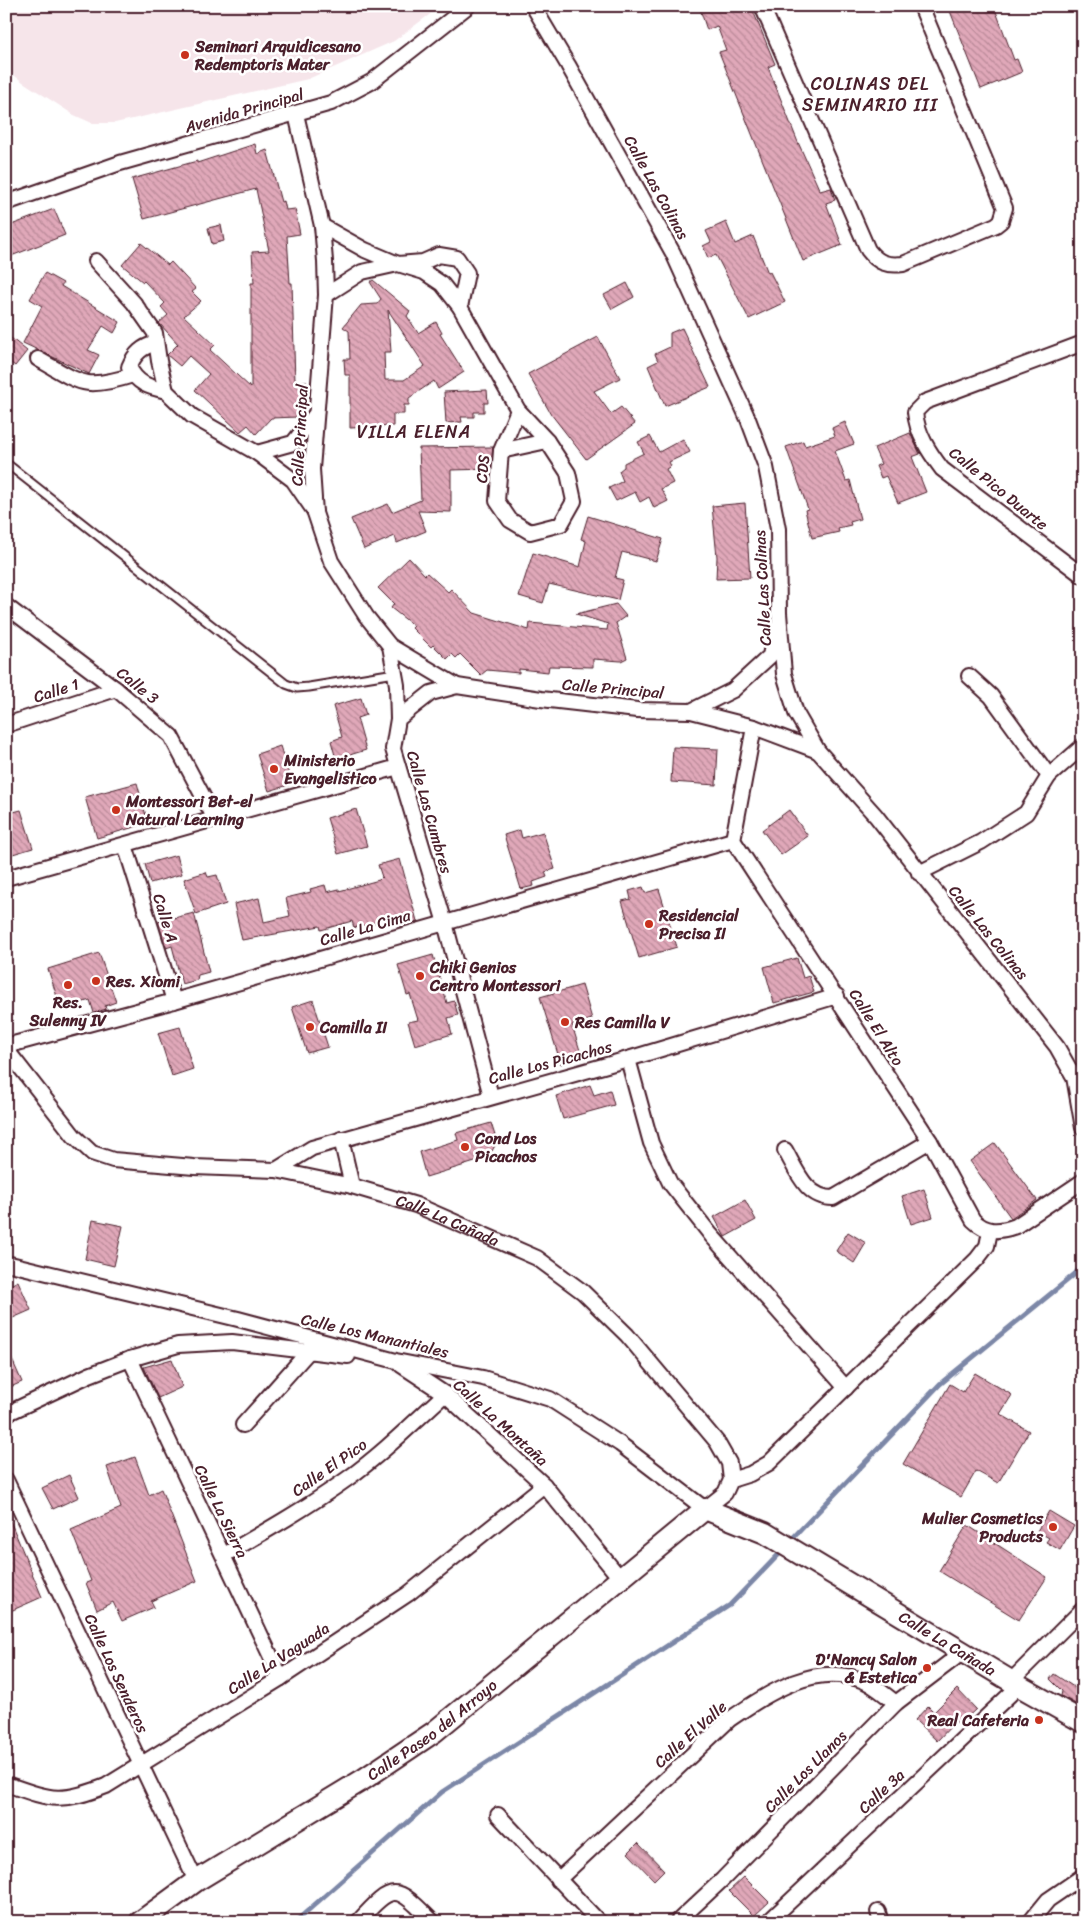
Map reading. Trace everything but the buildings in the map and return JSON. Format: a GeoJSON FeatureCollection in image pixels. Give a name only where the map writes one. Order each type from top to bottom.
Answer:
{"type":"FeatureCollection","features":[{"type":"Feature","properties":{"kind":"main road","name":"Calle La Cañada"},"geometry":{"type":"LineString","coordinates":[[705,1509],[765,1533],[1015,1684],[1083,1722]]}},
{"type":"Feature","properties":{"kind":"main road","name":"Calle Paseo del Arroyo"},"geometry":{"type":"LineString","coordinates":[[140,1922],[196,1882],[364,1779],[434,1732],[705,1509]]}},
{"type":"Feature","properties":{"kind":"street","name":"Avenida Principal"},"geometry":{"type":"LineString","coordinates":[[6,203],[120,164],[331,103],[371,82],[468,6]]}},
{"type":"Feature","properties":{"kind":"street","name":"Calle Las Colinas"},"geometry":{"type":"LineString","coordinates":[[533,6],[674,253],[748,420],[766,467],[778,529],[779,613],[784,674],[796,713],[818,751],[876,816],[919,873],[1036,1017],[1057,1047],[1074,1077],[1082,1118]]}},
{"type":"Feature","properties":{"kind":"street"},"geometry":{"type":"LineString","coordinates":[[762,6],[868,250],[882,263],[893,265],[903,264],[996,225],[1001,221],[1005,208],[920,6]]}},
{"type":"Feature","properties":{"kind":"street","name":"Calle Principal"},"geometry":{"type":"LineString","coordinates":[[296,114],[322,226],[326,295],[312,469],[315,513],[330,561],[366,616],[390,646],[457,686],[637,710],[691,711],[733,690],[770,656],[779,613]]}},
{"type":"Feature","properties":{"kind":"street"},"geometry":{"type":"LineString","coordinates":[[322,226],[364,250],[398,264],[423,262],[439,255],[457,258],[467,273],[460,307]]}},
{"type":"Feature","properties":{"kind":"street"},"geometry":{"type":"LineString","coordinates":[[96,261],[134,303],[155,333],[166,391]]}},
{"type":"Feature","properties":{"kind":"street","name":"CDS"},"geometry":{"type":"LineString","coordinates":[[326,295],[362,272],[398,264],[424,272],[442,284],[460,307],[518,410],[547,440],[568,473],[574,501],[561,524],[530,532],[510,520],[497,501],[501,450],[518,410]]}},
{"type":"Feature","properties":{"kind":"street"},"geometry":{"type":"LineString","coordinates":[[156,342],[144,346],[133,356],[129,367],[133,376],[144,386],[166,391],[192,416],[257,453],[293,480],[315,513]]}},
{"type":"Feature","properties":{"kind":"street","name":"Calle Pico Duarte"},"geometry":{"type":"LineString","coordinates":[[1083,343],[925,402],[915,412],[921,435],[942,469],[1083,576]]}},
{"type":"Feature","properties":{"kind":"street"},"geometry":{"type":"LineString","coordinates":[[38,359],[84,384],[103,384],[133,376]]}},
{"type":"Feature","properties":{"kind":"street"},"geometry":{"type":"LineString","coordinates":[[257,453],[293,443],[315,416]]}},
{"type":"Feature","properties":{"kind":"street"},"geometry":{"type":"LineString","coordinates":[[501,450],[547,440]]}},
{"type":"Feature","properties":{"kind":"street","name":"Calle 3"},"geometry":{"type":"LineString","coordinates":[[6,606],[116,689],[171,736],[215,819]]}},
{"type":"Feature","properties":{"kind":"street","name":"Calle Las Cumbres"},"geometry":{"type":"LineString","coordinates":[[390,646],[395,673],[398,720],[393,749],[445,923],[491,1096]]}},
{"type":"Feature","properties":{"kind":"street"},"geometry":{"type":"LineString","coordinates":[[969,676],[991,696],[1049,776]]}},
{"type":"Feature","properties":{"kind":"street"},"geometry":{"type":"LineString","coordinates":[[398,720],[431,693],[457,686]]}},
{"type":"Feature","properties":{"kind":"street","name":"Calle 1"},"geometry":{"type":"LineString","coordinates":[[6,725],[116,689]]}},
{"type":"Feature","properties":{"kind":"street"},"geometry":{"type":"LineString","coordinates":[[691,711],[754,726],[818,751]]}},
{"type":"Feature","properties":{"kind":"street"},"geometry":{"type":"LineString","coordinates":[[733,840],[754,726]]}},
{"type":"Feature","properties":{"kind":"street"},"geometry":{"type":"LineString","coordinates":[[919,873],[981,842],[1026,813],[1049,776],[1083,746]]}},
{"type":"Feature","properties":{"kind":"street"},"geometry":{"type":"LineString","coordinates":[[6,878],[398,767]]}},
{"type":"Feature","properties":{"kind":"street","name":"Calle La Cima"},"geometry":{"type":"LineString","coordinates":[[6,1048],[733,840]]}},
{"type":"Feature","properties":{"kind":"street","name":"Calle El Alto"},"geometry":{"type":"LineString","coordinates":[[733,840],[837,996],[930,1141],[973,1220],[980,1227],[990,1231]]}},
{"type":"Feature","properties":{"kind":"street","name":"Calle A"},"geometry":{"type":"LineString","coordinates":[[126,845],[174,1001]]}},
{"type":"Feature","properties":{"kind":"street","name":"Calle Los Picachos"},"geometry":{"type":"LineString","coordinates":[[276,1170],[312,1148],[341,1139],[628,1059],[837,996]]}},
{"type":"Feature","properties":{"kind":"street","name":"Calle La Cañada"},"geometry":{"type":"LineString","coordinates":[[6,1048],[74,1136],[92,1153],[113,1160],[194,1167],[276,1170],[352,1186],[416,1205],[537,1258],[583,1292],[627,1335],[717,1442],[729,1463],[731,1480]]}},
{"type":"Feature","properties":{"kind":"street"},"geometry":{"type":"LineString","coordinates":[[628,1059],[651,1143],[670,1183],[711,1235],[846,1388]]}},
{"type":"Feature","properties":{"kind":"street"},"geometry":{"type":"LineString","coordinates":[[341,1139],[352,1186]]}},
{"type":"Feature","properties":{"kind":"street"},"geometry":{"type":"LineString","coordinates":[[785,1150],[809,1189],[815,1195],[833,1198],[930,1141]]}},
{"type":"Feature","properties":{"kind":"street"},"geometry":{"type":"LineString","coordinates":[[705,1509],[725,1493],[731,1480],[750,1474],[768,1463],[846,1388],[978,1259],[987,1246],[990,1231],[1003,1231],[1016,1226],[1083,1181]]}},
{"type":"Feature","properties":{"kind":"street","name":"Calle Los Manantiales"},"geometry":{"type":"LineString","coordinates":[[6,1263],[238,1319],[396,1361],[483,1378],[550,1399],[620,1444],[705,1509]]}},
{"type":"Feature","properties":{"kind":"street","name":"Calle La Montaña"},"geometry":{"type":"LineString","coordinates":[[6,1414],[89,1375],[130,1359],[178,1345],[232,1342],[396,1361],[445,1394],[544,1485],[620,1578]]}},
{"type":"Feature","properties":{"kind":"street"},"geometry":{"type":"LineString","coordinates":[[243,1424],[309,1351]]}},
{"type":"Feature","properties":{"kind":"street","name":"Calle La Sierra"},"geometry":{"type":"LineString","coordinates":[[130,1359],[281,1678]]}},
{"type":"Feature","properties":{"kind":"street","name":"Calle El Pico"},"geometry":{"type":"LineString","coordinates":[[224,1555],[282,1522],[347,1479],[384,1450],[445,1394]]}},
{"type":"Feature","properties":{"kind":"street","name":"Calle Los Senderos"},"geometry":{"type":"LineString","coordinates":[[6,1480],[196,1882]]}},
{"type":"Feature","properties":{"kind":"street","name":"Calle La Vaguada"},"geometry":{"type":"LineString","coordinates":[[6,1784],[61,1800],[79,1797],[106,1786],[281,1678],[408,1594],[544,1485]]}},
{"type":"Feature","properties":{"kind":"street","name":"Calle 3a"},"geometry":{"type":"LineString","coordinates":[[768,1922],[1015,1684],[1083,1609]]}},
{"type":"Feature","properties":{"kind":"street","name":"Calle Los Llanos"},"geometry":{"type":"LineString","coordinates":[[677,1922],[723,1879],[896,1703],[963,1652]]}},
{"type":"Feature","properties":{"kind":"street","name":"Calle El Valle"},"geometry":{"type":"LineString","coordinates":[[558,1880],[730,1719],[752,1704],[802,1678],[823,1674],[844,1675],[866,1682],[896,1703]]}},
{"type":"Feature","properties":{"kind":"street"},"geometry":{"type":"LineString","coordinates":[[498,1815],[599,1922]]}},
{"type":"Feature","properties":{"kind":"street"},"geometry":{"type":"LineString","coordinates":[[1030,1922],[1048,1900],[1083,1876]]}},
{"type":"Feature","properties":{"kind":"street"},"geometry":{"type":"LineString","coordinates":[[358,1922],[379,1899],[385,1894],[394,1892],[409,1897],[433,1922]]}},
{"type":"Feature","properties":{"kind":"lane"},"geometry":{"type":"LineString","coordinates":[[6,463],[286,684],[297,688],[309,687],[395,673]]}},
{"type":"Feature","properties":{"kind":"shaded area","name":"Seminari Arquidicesano Redemptoris Mater"},"geometry":{"type":"Polygon","coordinates":[[[6,6],[441,6],[394,41],[308,79],[115,123],[92,123],[74,115],[6,69],[6,6]]]}},
{"type":"Feature","properties":{"kind":"waterway"},"geometry":{"type":"LineString","coordinates":[[789,1542],[940,1384],[1075,1274],[1083,1264]]}},
{"type":"Feature","properties":{"kind":"waterway"},"geometry":{"type":"LineString","coordinates":[[295,1922],[442,1792],[730,1605],[784,1549]]}},
{"type":"Feature","properties":{"kind":"place","name":"Seminari Arquidicesano Redemptoris Mater"},"geometry":{"type":"Point","coordinates":[185,55]}},
{"type":"Feature","properties":{"kind":"place","name":"Ministerio Evangelistico"},"geometry":{"type":"Point","coordinates":[274,769]}},
{"type":"Feature","properties":{"kind":"place","name":"Montessori Bet-el Natural Learning"},"geometry":{"type":"Point","coordinates":[116,810]}},
{"type":"Feature","properties":{"kind":"place","name":"Residencial Precisa II"},"geometry":{"type":"Point","coordinates":[649,924]}},
{"type":"Feature","properties":{"kind":"place","name":"Chiki Genios Centro Montessori"},"geometry":{"type":"Point","coordinates":[420,976]}},
{"type":"Feature","properties":{"kind":"place","name":"Res. Xiomi"},"geometry":{"type":"Point","coordinates":[96,981]}},
{"type":"Feature","properties":{"kind":"place","name":"Res. Sulenny IV"},"geometry":{"type":"Point","coordinates":[68,985]}},
{"type":"Feature","properties":{"kind":"place","name":"Res Camilla V"},"geometry":{"type":"Point","coordinates":[565,1022]}},
{"type":"Feature","properties":{"kind":"place","name":"Camilla II"},"geometry":{"type":"Point","coordinates":[310,1027]}},
{"type":"Feature","properties":{"kind":"place","name":"Cond Los Picachos"},"geometry":{"type":"Point","coordinates":[465,1147]}},
{"type":"Feature","properties":{"kind":"place","name":"Mulier Cosmetics Products"},"geometry":{"type":"Point","coordinates":[1053,1527]}},
{"type":"Feature","properties":{"kind":"place","name":"D'Nancy Salon & Estetica"},"geometry":{"type":"Point","coordinates":[927,1668]}},
{"type":"Feature","properties":{"kind":"place","name":"Real Cafeteria"},"geometry":{"type":"Point","coordinates":[1039,1720]}},
{"type":"Feature","properties":{"kind":"district","name":"COLINAS DEL SEMINARIO III"},"geometry":{"type":"Point","coordinates":[870,94]}},
{"type":"Feature","properties":{"kind":"district","name":"VILLA ELENA"},"geometry":{"type":"Point","coordinates":[414,432]}}]}
